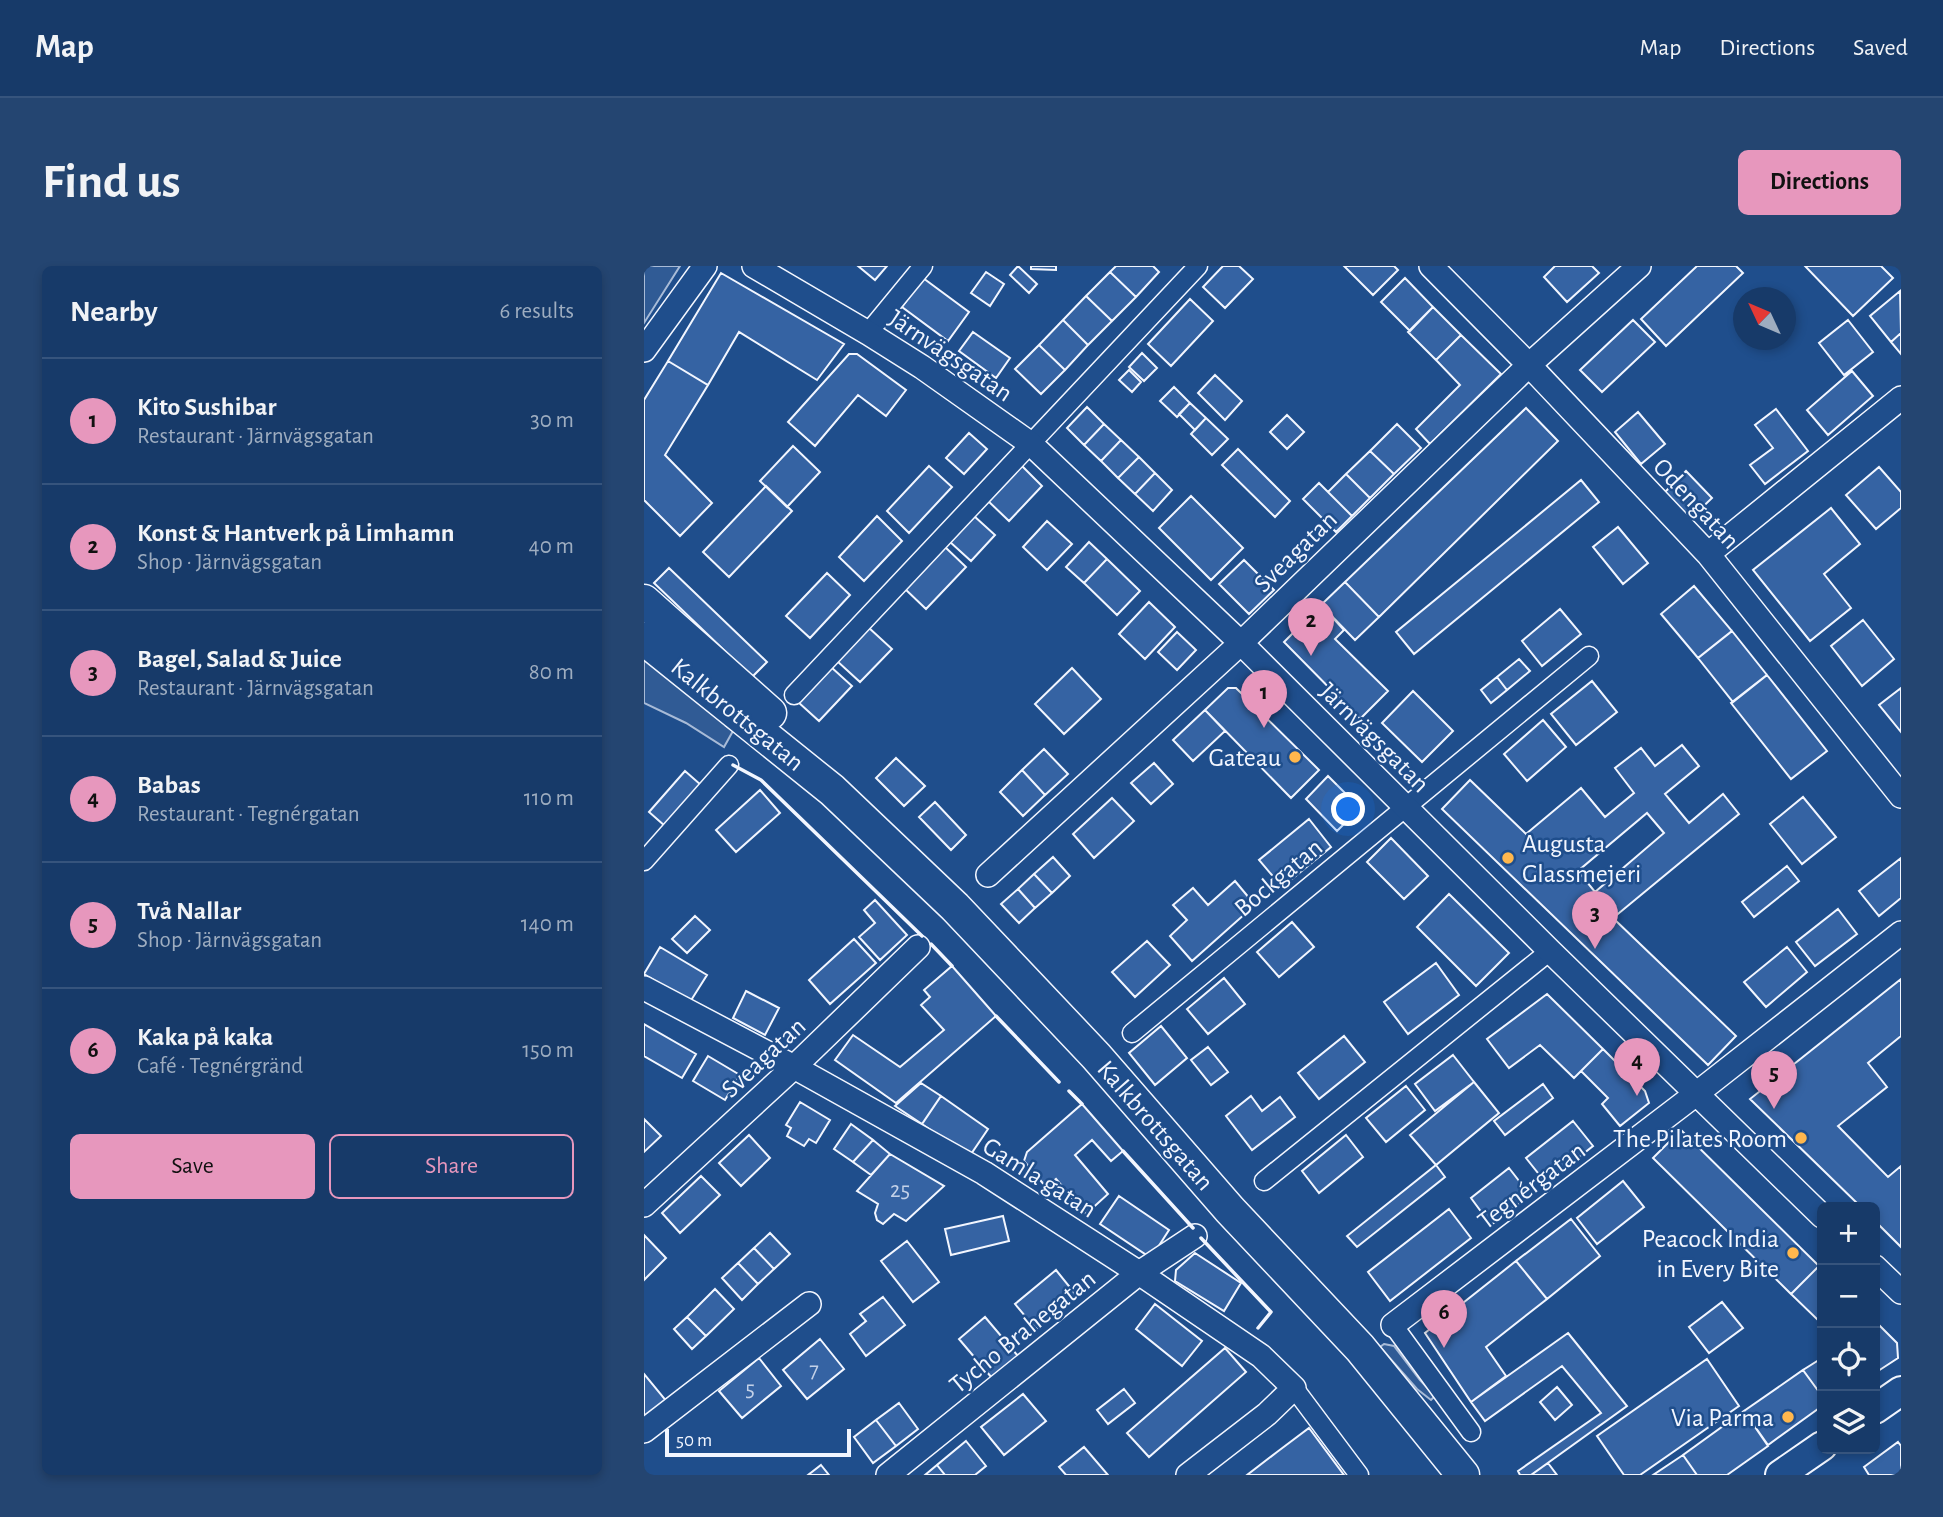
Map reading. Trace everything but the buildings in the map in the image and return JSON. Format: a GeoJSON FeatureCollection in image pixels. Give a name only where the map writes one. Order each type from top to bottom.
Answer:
{"type":"FeatureCollection","features":[{"type":"Feature","properties":{"kind":"main road","name":"Kalkbrottsgatan"},"geometry":{"type":"LineString","coordinates":[[644,601],[770,714],[832,790]]}},
{"type":"Feature","properties":{"kind":"main road","name":"Kalkbrottsgatan"},"geometry":{"type":"LineString","coordinates":[[644,639],[832,790],[955,907],[1096,1056],[1230,1210],[1360,1348],[1463,1475]]}},
{"type":"Feature","properties":{"kind":"street"},"geometry":{"type":"LineString","coordinates":[[644,350],[705,266]]}},
{"type":"Feature","properties":{"kind":"street","name":"Järnvägsgatan"},"geometry":{"type":"LineString","coordinates":[[754,266],[922,367],[1031,444],[1241,643],[1550,951],[1817,1211]]}},
{"type":"Feature","properties":{"kind":"street"},"geometry":{"type":"LineString","coordinates":[[868,333],[923,266]]}},
{"type":"Feature","properties":{"kind":"street"},"geometry":{"type":"LineString","coordinates":[[794,695],[1198,266]]}},
{"type":"Feature","properties":{"kind":"street","name":"Odengatan"},"geometry":{"type":"LineString","coordinates":[[1432,266],[1708,554],[1901,796]]}},
{"type":"Feature","properties":{"kind":"street","name":"Sveagatan"},"geometry":{"type":"LineString","coordinates":[[988,875],[1241,643],[1529,365],[1639,266]]}},
{"type":"Feature","properties":{"kind":"street"},"geometry":{"type":"LineString","coordinates":[[1708,554],[1901,398]]}},
{"type":"Feature","properties":{"kind":"street","name":"Bockgatan"},"geometry":{"type":"LineString","coordinates":[[1132,1033],[1589,656]]}},
{"type":"Feature","properties":{"kind":"street"},"geometry":{"type":"LineString","coordinates":[[644,861],[729,765]]}},
{"type":"Feature","properties":{"kind":"street","name":"Tegnérgatan"},"geometry":{"type":"LineString","coordinates":[[1393,1325],[1696,1094],[1901,933]]}},
{"type":"Feature","properties":{"kind":"street","name":"Sveagatan"},"geometry":{"type":"LineString","coordinates":[[644,1205],[918,947]]}},
{"type":"Feature","properties":{"kind":"street"},"geometry":{"type":"LineString","coordinates":[[1264,1181],[1550,951]]}},
{"type":"Feature","properties":{"kind":"street","name":"Gamla gatan"},"geometry":{"type":"LineString","coordinates":[[644,988],[794,1066],[984,1173],[1262,1356],[1294,1388],[1359,1475]]}},
{"type":"Feature","properties":{"kind":"street","name":"Tycho Brahegatan"},"geometry":{"type":"LineString","coordinates":[[888,1475],[1139,1273],[1195,1236]]}},
{"type":"Feature","properties":{"kind":"street"},"geometry":{"type":"LineString","coordinates":[[1880,1272],[1901,1292]]}},
{"type":"Feature","properties":{"kind":"street"},"geometry":{"type":"LineString","coordinates":[[644,1432],[809,1304]]}},
{"type":"Feature","properties":{"kind":"street"},"geometry":{"type":"LineString","coordinates":[[1393,1325],[1471,1432]]}},
{"type":"Feature","properties":{"kind":"street"},"geometry":{"type":"LineString","coordinates":[[1188,1475],[1267,1415],[1294,1388]]}},
{"type":"Feature","properties":{"kind":"street"},"geometry":{"type":"LineString","coordinates":[[1880,1406],[1901,1391]]}},
{"type":"Feature","properties":{"kind":"street"},"geometry":{"type":"LineString","coordinates":[[1791,1472],[1817,1450]]}},
{"type":"Feature","properties":{"kind":"shaded area"},"geometry":{"type":"Polygon","coordinates":[[[644,266],[680,266],[644,323],[644,266]]]}},
{"type":"Feature","properties":{"kind":"shaded area"},"geometry":{"type":"Polygon","coordinates":[[[644,653],[730,721],[726,726],[733,731],[724,747],[686,723],[644,703],[644,653]]]}},
{"type":"Feature","properties":{"kind":"shaded area"},"geometry":{"type":"Polygon","coordinates":[[[1384,1344],[1394,1346],[1435,1396],[1431,1400],[1417,1389],[1380,1347],[1384,1344]]]}},
{"type":"Feature","properties":{"kind":"wall"},"geometry":{"type":"LineString","coordinates":[[733,765],[761,780],[922,936]]}},
{"type":"Feature","properties":{"kind":"wall"},"geometry":{"type":"LineString","coordinates":[[931,944],[952,966]]}},
{"type":"Feature","properties":{"kind":"wall"},"geometry":{"type":"LineString","coordinates":[[996,1016],[1059,1082]]}},
{"type":"Feature","properties":{"kind":"wall"},"geometry":{"type":"LineString","coordinates":[[1069,1091],[1082,1104]]}},
{"type":"Feature","properties":{"kind":"wall"},"geometry":{"type":"LineString","coordinates":[[1123,1151],[1193,1228]]}},
{"type":"Feature","properties":{"kind":"wall"},"geometry":{"type":"LineString","coordinates":[[1201,1238],[1271,1312],[1258,1328]]}},
{"type":"Feature","properties":{"kind":"place","name":"Konst & Hantverk på Limhamn"},"geometry":{"type":"Point","coordinates":[1311,656]}},
{"type":"Feature","properties":{"kind":"place","name":"Kito Sushibar"},"geometry":{"type":"Point","coordinates":[1264,728]}},
{"type":"Feature","properties":{"kind":"place","name":"Gateau"},"geometry":{"type":"Point","coordinates":[1295,757]}},
{"type":"Feature","properties":{"kind":"place","name":"Augusta Glassmejeri"},"geometry":{"type":"Point","coordinates":[1508,858]}},
{"type":"Feature","properties":{"kind":"place","name":"Bagel, Salad & Juice"},"geometry":{"type":"Point","coordinates":[1595,949]}},
{"type":"Feature","properties":{"kind":"place","name":"Babas"},"geometry":{"type":"Point","coordinates":[1637,1096]}},
{"type":"Feature","properties":{"kind":"place","name":"Två Nallar"},"geometry":{"type":"Point","coordinates":[1774,1109]}},
{"type":"Feature","properties":{"kind":"place","name":"The Pilates Room"},"geometry":{"type":"Point","coordinates":[1801,1138]}},
{"type":"Feature","properties":{"kind":"place","name":"Peacock India in Every Bite"},"geometry":{"type":"Point","coordinates":[1793,1253]}},
{"type":"Feature","properties":{"kind":"place","name":"Kaka på kaka"},"geometry":{"type":"Point","coordinates":[1444,1348]}},
{"type":"Feature","properties":{"kind":"place","name":"Via Parma"},"geometry":{"type":"Point","coordinates":[1788,1417]}}]}
